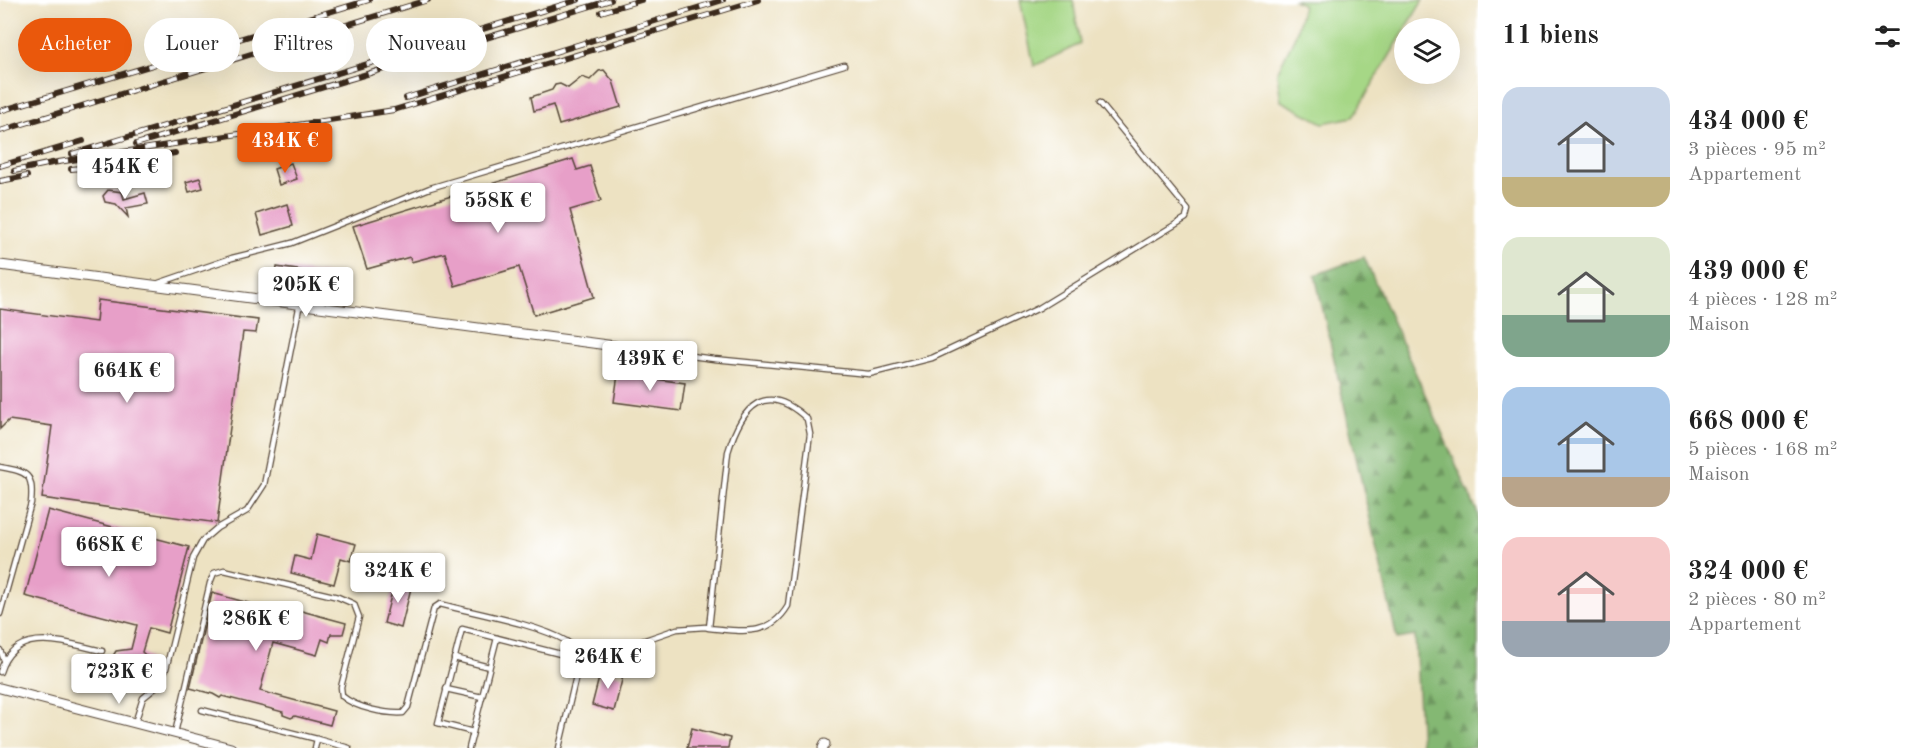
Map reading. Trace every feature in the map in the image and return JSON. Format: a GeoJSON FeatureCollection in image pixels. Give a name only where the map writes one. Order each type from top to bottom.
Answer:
{"type":"FeatureCollection","features":[{"type":"Feature","properties":{"kind":"street"},"geometry":{"type":"LineString","coordinates":[[0,265],[615,346]]}},
{"type":"Feature","properties":{"kind":"street"},"geometry":{"type":"LineString","coordinates":[[0,688],[231,748]]}},
{"type":"Feature","properties":{"kind":"lane"},"geometry":{"type":"LineString","coordinates":[[156,284],[232,258],[292,243],[430,188],[843,65]]}},
{"type":"Feature","properties":{"kind":"lane"},"geometry":{"type":"LineString","coordinates":[[615,346],[714,359],[869,374],[932,357],[1039,308],[1186,218],[1188,210],[1100,103]]}},
{"type":"Feature","properties":{"kind":"lane"},"geometry":{"type":"LineString","coordinates":[[135,723],[143,698],[154,689],[166,669],[193,558],[203,540],[217,528],[247,511],[264,485],[300,303]]}},
{"type":"Feature","properties":{"kind":"lane"},"geometry":{"type":"LineString","coordinates":[[473,732],[438,723],[462,629],[579,657],[616,650],[677,629],[709,627],[761,631],[782,617],[788,606],[810,434],[807,419],[784,401],[771,400],[759,403],[741,418],[735,429],[728,452],[709,627]]}},
{"type":"Feature","properties":{"kind":"lane"},"geometry":{"type":"LineString","coordinates":[[0,466],[24,472],[30,477],[33,487],[31,503],[0,614]]}},
{"type":"Feature","properties":{"kind":"lane"},"geometry":{"type":"LineString","coordinates":[[175,734],[210,583],[214,573],[224,570],[338,597],[354,604],[359,618],[341,687],[342,696],[348,701],[392,714],[403,713],[408,707],[434,608],[440,604],[545,632],[566,641],[577,649],[579,657],[559,748]]}},
{"type":"Feature","properties":{"kind":"lane"},"geometry":{"type":"LineString","coordinates":[[470,748],[496,638]]}},
{"type":"Feature","properties":{"kind":"lane"},"geometry":{"type":"LineString","coordinates":[[0,672],[4,660],[14,650],[34,641],[48,639],[102,651]]}},
{"type":"Feature","properties":{"kind":"lane"},"geometry":{"type":"LineString","coordinates":[[0,650],[4,660]]}},
{"type":"Feature","properties":{"kind":"lane"},"geometry":{"type":"LineString","coordinates":[[454,658],[489,667]]}},
{"type":"Feature","properties":{"kind":"lane"},"geometry":{"type":"LineString","coordinates":[[446,688],[482,697]]}},
{"type":"Feature","properties":{"kind":"lane"},"geometry":{"type":"LineString","coordinates":[[202,710],[349,748]]}},
{"type":"Feature","properties":{"kind":"lane"},"geometry":{"type":"LineString","coordinates":[[315,748],[317,739]]}},
{"type":"Feature","properties":{"kind":"green space"},"geometry":{"type":"Polygon","coordinates":[[[1020,0],[1073,0],[1080,44],[1034,66],[1020,0]]]}},
{"type":"Feature","properties":{"kind":"green space"},"geometry":{"type":"Polygon","coordinates":[[[1294,0],[1423,0],[1412,18],[1394,18],[1394,48],[1353,117],[1323,123],[1281,101],[1277,73],[1296,34],[1303,5],[1294,0]]]}},
{"type":"Feature","properties":{"kind":"green space"},"geometry":{"type":"Polygon","coordinates":[[[1364,257],[1478,514],[1478,748],[1421,748],[1415,636],[1397,639],[1315,275],[1364,257]]]}},
{"type":"Feature","properties":{"kind":"building"},"geometry":{"type":"Polygon","coordinates":[[[604,70],[613,81],[621,107],[559,125],[553,105],[534,111],[531,97],[552,90],[555,85],[560,84],[568,88],[582,77],[590,80],[599,71],[604,70]]]}},
{"type":"Feature","properties":{"kind":"building"},"geometry":{"type":"Polygon","coordinates":[[[573,159],[577,170],[590,166],[601,201],[570,210],[594,297],[534,315],[519,267],[455,286],[445,253],[411,262],[410,257],[367,269],[353,226],[573,159]]]}},
{"type":"Feature","properties":{"kind":"building"},"geometry":{"type":"Polygon","coordinates":[[[291,163],[297,179],[279,185],[274,169],[291,163]]]}},
{"type":"Feature","properties":{"kind":"building"},"geometry":{"type":"Polygon","coordinates":[[[200,178],[203,188],[189,192],[186,182],[200,178]]]}},
{"type":"Feature","properties":{"kind":"building"},"geometry":{"type":"Polygon","coordinates":[[[108,190],[122,192],[124,199],[145,193],[148,204],[126,208],[128,217],[116,204],[105,202],[103,196],[108,190]]]}},
{"type":"Feature","properties":{"kind":"building"},"geometry":{"type":"Polygon","coordinates":[[[287,204],[293,226],[262,235],[256,214],[287,204]]]}},
{"type":"Feature","properties":{"kind":"building"},"geometry":{"type":"Polygon","coordinates":[[[277,267],[331,275],[328,293],[274,286],[277,267]]]}},
{"type":"Feature","properties":{"kind":"building"},"geometry":{"type":"Polygon","coordinates":[[[98,300],[258,320],[256,333],[243,332],[217,523],[42,498],[52,426],[9,420],[0,429],[0,309],[96,322],[98,300]]]}},
{"type":"Feature","properties":{"kind":"building"},"geometry":{"type":"Polygon","coordinates":[[[618,374],[685,383],[681,411],[614,402],[618,374]]]}},
{"type":"Feature","properties":{"kind":"building"},"geometry":{"type":"Polygon","coordinates":[[[48,510],[189,547],[167,633],[149,628],[142,652],[154,663],[155,668],[149,675],[139,674],[132,667],[120,670],[112,665],[111,659],[116,651],[131,649],[137,625],[25,596],[48,510]]]}},
{"type":"Feature","properties":{"kind":"building"},"geometry":{"type":"Polygon","coordinates":[[[317,534],[356,544],[351,561],[341,558],[334,584],[291,573],[295,556],[311,560],[317,534]]]}},
{"type":"Feature","properties":{"kind":"building"},"geometry":{"type":"Polygon","coordinates":[[[395,580],[412,584],[401,628],[384,623],[395,580]]]}},
{"type":"Feature","properties":{"kind":"building"},"geometry":{"type":"Polygon","coordinates":[[[212,593],[281,612],[283,606],[346,623],[343,634],[331,634],[329,642],[322,639],[317,655],[273,643],[260,691],[334,711],[330,725],[295,716],[291,718],[283,715],[283,712],[222,696],[220,698],[190,688],[212,593]]]}},
{"type":"Feature","properties":{"kind":"building"},"geometry":{"type":"Polygon","coordinates":[[[601,670],[623,676],[614,711],[592,705],[601,670]]]}},
{"type":"Feature","properties":{"kind":"building"},"geometry":{"type":"Polygon","coordinates":[[[692,728],[730,738],[728,748],[687,748],[692,728]]]}},
{"type":"Feature","properties":{"kind":"railway"},"geometry":{"type":"LineString","coordinates":[[0,111],[369,0]]}},
{"type":"Feature","properties":{"kind":"railway"},"geometry":{"type":"LineString","coordinates":[[0,131],[428,0]]}},
{"type":"Feature","properties":{"kind":"railway"},"geometry":{"type":"LineString","coordinates":[[72,154],[578,0]]}},
{"type":"Feature","properties":{"kind":"railway"},"geometry":{"type":"LineString","coordinates":[[136,144],[611,0]]}},
{"type":"Feature","properties":{"kind":"railway"},"geometry":{"type":"LineString","coordinates":[[601,12],[641,0]]}},
{"type":"Feature","properties":{"kind":"railway"},"geometry":{"type":"LineString","coordinates":[[406,98],[723,0]]}},
{"type":"Feature","properties":{"kind":"railway"},"geometry":{"type":"LineString","coordinates":[[14,171],[52,163],[394,110],[758,0]]}},
{"type":"Feature","properties":{"kind":"railway"},"geometry":{"type":"LineString","coordinates":[[0,166],[83,141]]}},
{"type":"Feature","properties":{"kind":"railway"},"geometry":{"type":"LineString","coordinates":[[71,169],[175,153]]}},
{"type":"Feature","properties":{"kind":"railway"},"geometry":{"type":"LineString","coordinates":[[0,181],[27,176]]}}]}
